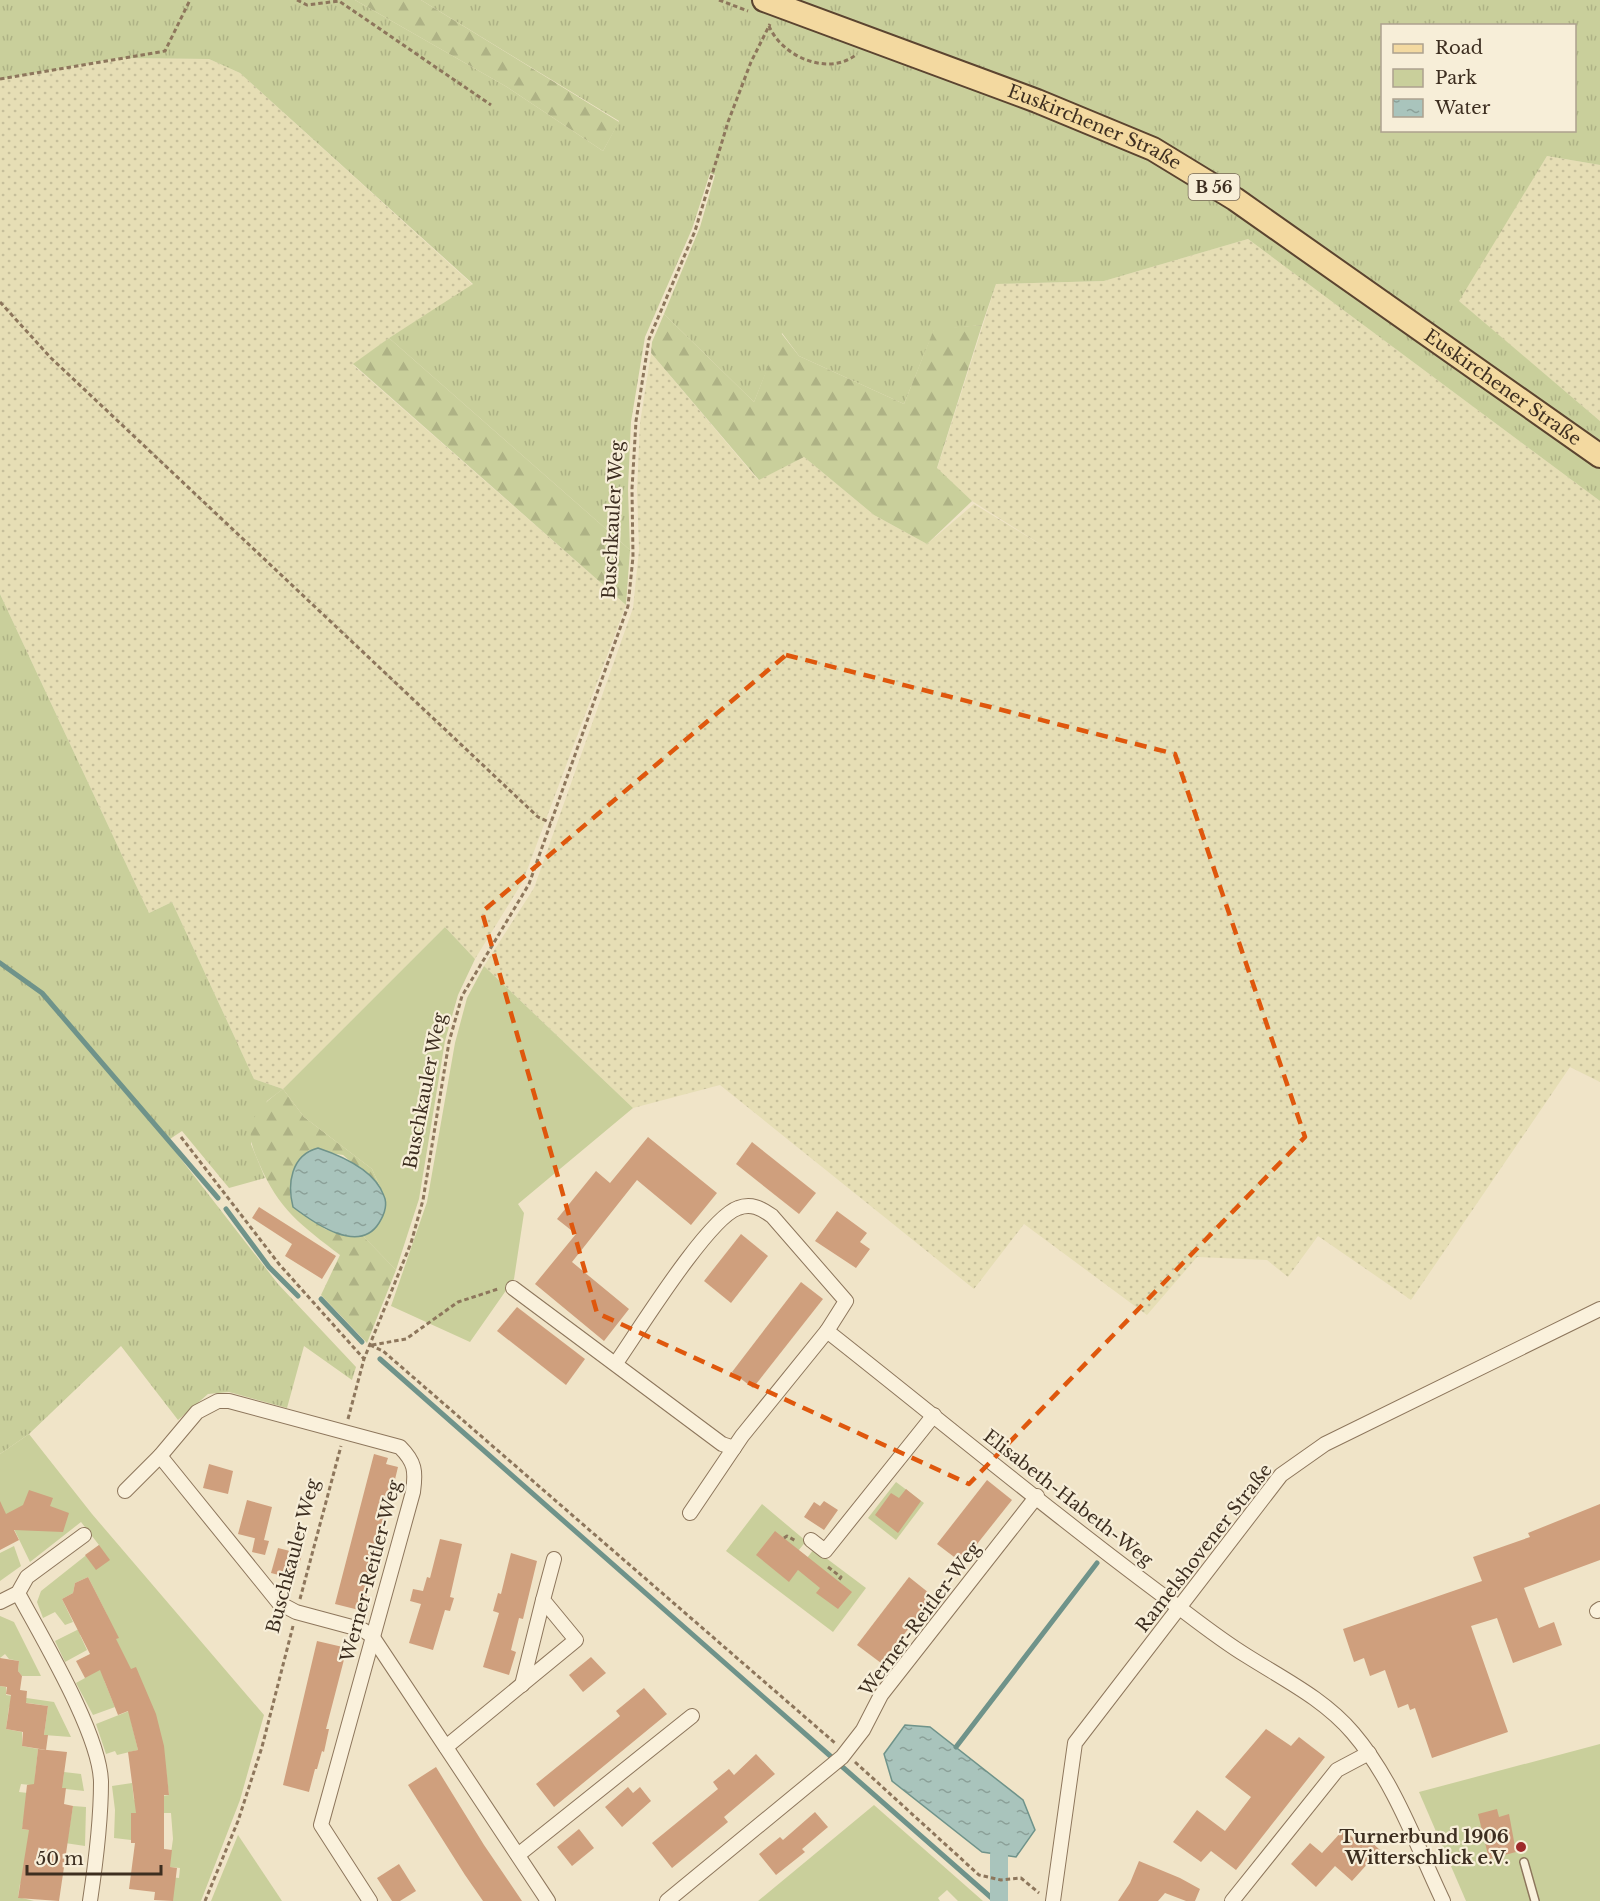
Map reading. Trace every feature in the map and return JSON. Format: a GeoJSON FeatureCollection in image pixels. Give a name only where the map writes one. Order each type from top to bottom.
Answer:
{"type":"FeatureCollection","features":[{"type":"Feature","properties":{"kind":"main road","name":"Euskirchener Straße"},"geometry":{"type":"LineString","coordinates":[[757,6],[1037,101],[1153,149],[1235,199],[1600,456]]}},
{"type":"Feature","properties":{"kind":"street"},"geometry":{"type":"LineString","coordinates":[[616,1363],[688,1257],[736,1208],[749,1205],[761,1208],[772,1216],[846,1301],[827,1331],[734,1448],[690,1514]]}},
{"type":"Feature","properties":{"kind":"street"},"geometry":{"type":"LineString","coordinates":[[513,1288],[722,1444],[734,1448]]}},
{"type":"Feature","properties":{"kind":"street","name":"Ramelshovener Straße"},"geometry":{"type":"LineString","coordinates":[[1048,1898],[1075,1743],[1281,1475],[1301,1458],[1325,1444],[1600,1309]]}},
{"type":"Feature","properties":{"kind":"street","name":"Elisabeth-Habeth-Weg"},"geometry":{"type":"LineString","coordinates":[[827,1331],[1180,1608],[1246,1656],[1298,1686],[1324,1705],[1352,1731],[1369,1753],[1392,1792],[1443,1901]]}},
{"type":"Feature","properties":{"kind":"street","name":"Werner-Reitler-Weg"},"geometry":{"type":"LineString","coordinates":[[126,1491],[160,1456],[197,1412],[218,1401],[229,1401],[400,1447],[412,1459],[416,1472],[414,1492],[321,1825],[370,1901]]}},
{"type":"Feature","properties":{"kind":"street"},"geometry":{"type":"LineString","coordinates":[[811,1540],[825,1551],[934,1415]]}},
{"type":"Feature","properties":{"kind":"street"},"geometry":{"type":"LineString","coordinates":[[160,1456],[279,1603],[296,1612],[363,1630],[372,1636],[548,1901]]}},
{"type":"Feature","properties":{"kind":"street","name":"Werner-Reitler-Weg"},"geometry":{"type":"LineString","coordinates":[[667,1901],[846,1752],[863,1730],[881,1695],[1037,1496]]}},
{"type":"Feature","properties":{"kind":"street"},"geometry":{"type":"LineString","coordinates":[[0,1602],[18,1593],[27,1578],[84,1535]]}},
{"type":"Feature","properties":{"kind":"street"},"geometry":{"type":"LineString","coordinates":[[522,1685],[554,1559]]}},
{"type":"Feature","properties":{"kind":"street"},"geometry":{"type":"LineString","coordinates":[[18,1593],[82,1717],[93,1747],[101,1781],[98,1798],[101,1825],[90,1901]]}},
{"type":"Feature","properties":{"kind":"street"},"geometry":{"type":"LineString","coordinates":[[446,1747],[576,1640],[543,1600]]}},
{"type":"Feature","properties":{"kind":"street"},"geometry":{"type":"LineString","coordinates":[[518,1855],[692,1716]]}},
{"type":"Feature","properties":{"kind":"street"},"geometry":{"type":"LineString","coordinates":[[1232,1901],[1337,1770],[1369,1753]]}},
{"type":"Feature","properties":{"kind":"lane"},"geometry":{"type":"LineString","coordinates":[[1524,1862],[1535,1901]]}},
{"type":"Feature","properties":{"kind":"path"},"geometry":{"type":"LineString","coordinates":[[0,79],[165,51],[190,0]]}},
{"type":"Feature","properties":{"kind":"path"},"geometry":{"type":"LineString","coordinates":[[297,0],[307,5],[339,1],[491,105]]}},
{"type":"Feature","properties":{"kind":"path"},"geometry":{"type":"LineString","coordinates":[[719,0],[757,6]]}},
{"type":"Feature","properties":{"kind":"path","name":"Buschkauler Weg"},"geometry":{"type":"LineString","coordinates":[[205,1901],[238,1821],[262,1747],[364,1359],[411,1244],[423,1200],[449,1042],[462,996],[529,884],[628,606],[633,568],[632,489],[636,421],[649,339],[695,231],[728,122],[769,26],[774,39],[789,51],[818,63],[834,65],[852,59],[860,52],[849,48]]}},
{"type":"Feature","properties":{"kind":"path"},"geometry":{"type":"LineString","coordinates":[[0,303],[68,375],[538,817],[551,823]]}},
{"type":"Feature","properties":{"kind":"path"},"geometry":{"type":"LineString","coordinates":[[181,1137],[279,1264],[364,1359]]}},
{"type":"Feature","properties":{"kind":"path"},"geometry":{"type":"LineString","coordinates":[[370,1345],[406,1339],[458,1302],[513,1288]]}},
{"type":"Feature","properties":{"kind":"path"},"geometry":{"type":"LineString","coordinates":[[370,1345],[392,1358],[846,1752],[863,1771],[979,1875],[1001,1880],[1021,1878],[1048,1898]]}},
{"type":"Feature","properties":{"kind":"path"},"geometry":{"type":"LineString","coordinates":[[824,1564],[842,1577],[838,1581]]}},
{"type":"Feature","properties":{"kind":"highlighted area"},"geometry":{"type":"Polygon","coordinates":[[[786,655],[1175,754],[1305,1137],[969,1484],[597,1313],[482,912],[786,655]]]}},
{"type":"Feature","properties":{"kind":"shaded area"},"geometry":{"type":"Polygon","coordinates":[[[118,58],[209,59],[240,73],[473,285],[389,338],[353,365],[626,605],[523,881],[475,959],[445,927],[283,1089],[254,1079],[172,902],[149,913],[0,594],[0,79],[118,58]]]}},
{"type":"Feature","properties":{"kind":"shaded area"},"geometry":{"type":"Polygon","coordinates":[[[1547,156],[1600,165],[1600,421],[1458,301],[1547,156]]]}},
{"type":"Feature","properties":{"kind":"shaded area"},"geometry":{"type":"Polygon","coordinates":[[[1248,239],[1600,501],[1600,1082],[1570,1067],[1411,1300],[1318,1236],[1288,1277],[1267,1260],[1197,1257],[1147,1315],[1024,1224],[974,1289],[720,1085],[633,1108],[484,966],[534,888],[633,608],[639,550],[637,490],[640,423],[651,353],[758,480],[804,457],[874,515],[927,544],[974,504],[1048,549],[972,501],[937,469],[996,284],[1104,281],[1248,239]]]}},
{"type":"Feature","properties":{"kind":"green space"},"geometry":{"type":"Polygon","coordinates":[[[0,0],[355,0],[507,87],[603,151],[619,121],[421,0],[1600,0],[1600,165],[1547,156],[1459,301],[1600,421],[1600,501],[1248,239],[1104,281],[996,284],[982,325],[934,330],[904,404],[799,356],[782,333],[754,402],[664,314],[700,227],[715,175],[710,173],[692,229],[645,337],[631,422],[628,489],[630,550],[389,338],[473,284],[240,73],[209,59],[118,58],[0,79],[0,0]]]}},
{"type":"Feature","properties":{"kind":"green space"},"geometry":{"type":"Polygon","coordinates":[[[355,0],[421,0],[619,122],[603,151],[507,87],[355,0]]]}},
{"type":"Feature","properties":{"kind":"green space"},"geometry":{"type":"Polygon","coordinates":[[[664,314],[754,402],[781,333],[799,356],[904,404],[934,329],[982,325],[937,468],[972,501],[927,544],[874,515],[804,457],[759,480],[651,353],[652,342],[664,314]]]}},
{"type":"Feature","properties":{"kind":"green space"},"geometry":{"type":"Polygon","coordinates":[[[389,338],[630,550],[626,605],[353,364],[389,338]]]}},
{"type":"Feature","properties":{"kind":"green space"},"geometry":{"type":"Polygon","coordinates":[[[0,594],[149,913],[172,902],[254,1079],[283,1089],[267,1101],[251,1144],[265,1178],[229,1188],[182,1131],[167,1141],[278,1284],[356,1367],[352,1380],[304,1346],[287,1408],[229,1392],[208,1394],[178,1420],[121,1346],[29,1434],[0,1454],[0,594]]]}},
{"type":"Feature","properties":{"kind":"green space"},"geometry":{"type":"Polygon","coordinates":[[[445,927],[475,959],[458,995],[445,1041],[419,1199],[396,1270],[362,1235],[369,1233],[385,1198],[372,1169],[304,1117],[283,1089],[445,927]]]}},
{"type":"Feature","properties":{"kind":"green space"},"geometry":{"type":"Polygon","coordinates":[[[484,966],[633,1108],[518,1204],[524,1213],[514,1279],[470,1342],[391,1306],[427,1202],[455,1043],[467,998],[484,966]]]}},
{"type":"Feature","properties":{"kind":"green space"},"geometry":{"type":"Polygon","coordinates":[[[283,1089],[304,1117],[372,1169],[380,1187],[343,1155],[309,1150],[293,1170],[290,1195],[294,1207],[325,1229],[342,1235],[362,1235],[396,1270],[367,1343],[321,1295],[340,1255],[314,1235],[283,1205],[266,1179],[253,1148],[252,1123],[257,1112],[283,1089]]]}},
{"type":"Feature","properties":{"kind":"green space"},"geometry":{"type":"Polygon","coordinates":[[[29,1434],[92,1514],[264,1715],[240,1800],[201,1901],[173,1901],[169,1877],[179,1878],[180,1868],[169,1867],[173,1839],[171,1813],[132,1813],[131,1840],[114,1838],[115,1810],[112,1786],[132,1783],[134,1800],[169,1795],[165,1763],[150,1755],[131,1721],[138,1750],[117,1755],[115,1751],[106,1754],[96,1724],[129,1711],[104,1680],[115,1707],[93,1715],[76,1683],[85,1678],[114,1636],[108,1621],[80,1635],[87,1650],[65,1662],[55,1641],[107,1615],[88,1577],[75,1583],[73,1593],[62,1599],[73,1622],[65,1625],[55,1612],[43,1618],[37,1602],[41,1591],[99,1545],[81,1522],[30,1562],[14,1529],[0,1519],[0,1454],[29,1434]]]}},
{"type":"Feature","properties":{"kind":"green space"},"geometry":{"type":"Polygon","coordinates":[[[896,1482],[924,1503],[896,1540],[868,1518],[896,1482]]]}},
{"type":"Feature","properties":{"kind":"green space"},"geometry":{"type":"Polygon","coordinates":[[[762,1504],[806,1541],[780,1574],[789,1581],[814,1549],[866,1588],[833,1632],[726,1551],[762,1504]]]}},
{"type":"Feature","properties":{"kind":"green space"},"geometry":{"type":"Polygon","coordinates":[[[14,1546],[21,1566],[0,1581],[0,1553],[14,1546]]]}},
{"type":"Feature","properties":{"kind":"green space"},"geometry":{"type":"Polygon","coordinates":[[[0,1616],[14,1622],[41,1676],[22,1676],[18,1671],[19,1661],[9,1659],[5,1654],[0,1658],[0,1616]]]}},
{"type":"Feature","properties":{"kind":"green space"},"geometry":{"type":"Polygon","coordinates":[[[0,1686],[6,1687],[6,1695],[54,1702],[71,1737],[44,1735],[48,1706],[21,1702],[9,1707],[6,1729],[22,1732],[22,1746],[38,1749],[35,1777],[63,1781],[64,1772],[81,1774],[84,1791],[21,1784],[19,1792],[28,1793],[22,1829],[68,1836],[73,1806],[86,1807],[85,1846],[65,1843],[20,1884],[18,1897],[34,1901],[0,1901],[0,1686]]]}},
{"type":"Feature","properties":{"kind":"green space","name":"Turnerbund 1906 Witterschlick e.V."},"geometry":{"type":"Polygon","coordinates":[[[1600,1744],[1600,1901],[1466,1901],[1419,1792],[1600,1744]]]}},
{"type":"Feature","properties":{"kind":"green space"},"geometry":{"type":"Polygon","coordinates":[[[874,1805],[983,1901],[958,1901],[947,1890],[938,1898],[940,1901],[758,1901],[874,1805]]]}},
{"type":"Feature","properties":{"kind":"green space"},"geometry":{"type":"Polygon","coordinates":[[[238,1835],[282,1901],[211,1901],[238,1835]]]}},
{"type":"Feature","properties":{"kind":"water"},"geometry":{"type":"Polygon","coordinates":[[[318,1148],[357,1165],[380,1187],[386,1203],[385,1210],[379,1223],[370,1232],[360,1236],[336,1233],[312,1221],[293,1207],[291,1180],[293,1171],[302,1157],[318,1148]]]}},
{"type":"Feature","properties":{"kind":"water"},"geometry":{"type":"Polygon","coordinates":[[[905,1725],[930,1727],[1023,1800],[1035,1830],[1016,1857],[982,1852],[892,1781],[884,1754],[905,1725]]]}},
{"type":"Feature","properties":{"kind":"building"},"geometry":{"type":"Polygon","coordinates":[[[648,1137],[717,1193],[691,1225],[637,1180],[572,1262],[629,1309],[604,1341],[535,1284],[576,1234],[557,1219],[596,1171],[610,1183],[648,1137]]]}},
{"type":"Feature","properties":{"kind":"building"},"geometry":{"type":"Polygon","coordinates":[[[752,1142],[816,1193],[799,1214],[736,1164],[752,1142]]]}},
{"type":"Feature","properties":{"kind":"building"},"geometry":{"type":"Polygon","coordinates":[[[259,1207],[336,1256],[322,1279],[285,1256],[292,1244],[252,1218],[259,1207]]]}},
{"type":"Feature","properties":{"kind":"building"},"geometry":{"type":"Polygon","coordinates":[[[837,1211],[867,1233],[860,1242],[870,1249],[856,1268],[815,1241],[837,1211]]]}},
{"type":"Feature","properties":{"kind":"building"},"geometry":{"type":"Polygon","coordinates":[[[741,1234],[768,1256],[731,1303],[704,1281],[741,1234]]]}},
{"type":"Feature","properties":{"kind":"building"},"geometry":{"type":"Polygon","coordinates":[[[801,1282],[823,1299],[753,1388],[732,1372],[801,1282]]]}},
{"type":"Feature","properties":{"kind":"building"},"geometry":{"type":"Polygon","coordinates":[[[517,1307],[585,1359],[566,1385],[497,1331],[517,1307]]]}},
{"type":"Feature","properties":{"kind":"building"},"geometry":{"type":"Polygon","coordinates":[[[374,1454],[388,1458],[386,1464],[398,1467],[363,1611],[335,1604],[374,1454]]]}},
{"type":"Feature","properties":{"kind":"building"},"geometry":{"type":"Polygon","coordinates":[[[209,1464],[233,1471],[228,1494],[203,1488],[209,1464]]]}},
{"type":"Feature","properties":{"kind":"building"},"geometry":{"type":"Polygon","coordinates":[[[987,1480],[1012,1500],[962,1563],[937,1544],[987,1480]]]}},
{"type":"Feature","properties":{"kind":"building"},"geometry":{"type":"Polygon","coordinates":[[[906,1489],[921,1501],[898,1533],[875,1515],[891,1493],[899,1498],[906,1489]]]}},
{"type":"Feature","properties":{"kind":"building"},"geometry":{"type":"Polygon","coordinates":[[[29,1490],[53,1498],[50,1506],[69,1513],[63,1532],[14,1530],[19,1540],[0,1550],[0,1501],[6,1514],[23,1505],[29,1490]]]}},
{"type":"Feature","properties":{"kind":"building"},"geometry":{"type":"Polygon","coordinates":[[[247,1500],[272,1507],[264,1540],[269,1541],[265,1555],[252,1552],[255,1538],[238,1534],[247,1500]]]}},
{"type":"Feature","properties":{"kind":"building"},"geometry":{"type":"Polygon","coordinates":[[[824,1501],[838,1510],[824,1530],[804,1517],[814,1502],[820,1506],[824,1501]]]}},
{"type":"Feature","properties":{"kind":"building"},"geometry":{"type":"Polygon","coordinates":[[[1600,1504],[1600,1560],[1524,1588],[1539,1628],[1554,1622],[1562,1645],[1513,1663],[1497,1618],[1471,1626],[1508,1732],[1432,1758],[1415,1708],[1410,1710],[1408,1704],[1398,1708],[1385,1670],[1370,1676],[1364,1658],[1354,1662],[1343,1629],[1482,1581],[1473,1557],[1530,1537],[1528,1533],[1600,1504]]]}},
{"type":"Feature","properties":{"kind":"building"},"geometry":{"type":"Polygon","coordinates":[[[775,1531],[852,1592],[838,1609],[816,1593],[820,1588],[798,1570],[789,1582],[756,1555],[775,1531]]]}},
{"type":"Feature","properties":{"kind":"building"},"geometry":{"type":"Polygon","coordinates":[[[440,1539],[462,1544],[450,1597],[454,1598],[450,1611],[445,1610],[433,1650],[409,1643],[421,1604],[410,1601],[413,1589],[423,1591],[427,1577],[430,1578],[440,1539]]]}},
{"type":"Feature","properties":{"kind":"building"},"geometry":{"type":"Polygon","coordinates":[[[99,1545],[110,1560],[96,1570],[85,1555],[99,1545]]]}},
{"type":"Feature","properties":{"kind":"building"},"geometry":{"type":"Polygon","coordinates":[[[278,1548],[302,1554],[295,1579],[271,1573],[278,1548]]]}},
{"type":"Feature","properties":{"kind":"building"},"geometry":{"type":"Polygon","coordinates":[[[511,1553],[537,1561],[523,1619],[519,1618],[511,1650],[516,1652],[509,1675],[483,1667],[499,1613],[493,1611],[498,1593],[501,1594],[511,1553]]]}},
{"type":"Feature","properties":{"kind":"building"},"geometry":{"type":"Polygon","coordinates":[[[88,1577],[119,1638],[116,1639],[131,1669],[136,1667],[156,1714],[164,1746],[169,1795],[164,1795],[164,1849],[172,1850],[170,1867],[177,1868],[173,1901],[154,1900],[155,1892],[129,1889],[135,1843],[131,1843],[131,1813],[136,1813],[128,1752],[138,1750],[128,1711],[118,1715],[100,1670],[85,1678],[76,1661],[90,1654],[62,1599],[73,1593],[75,1583],[88,1577]]]}},
{"type":"Feature","properties":{"kind":"building"},"geometry":{"type":"Polygon","coordinates":[[[909,1577],[934,1597],[881,1663],[857,1645],[909,1577]]]}},
{"type":"Feature","properties":{"kind":"building"},"geometry":{"type":"Polygon","coordinates":[[[317,1641],[347,1648],[326,1729],[329,1729],[324,1752],[322,1751],[317,1769],[315,1769],[309,1792],[283,1785],[317,1641]]]}},
{"type":"Feature","properties":{"kind":"building"},"geometry":{"type":"Polygon","coordinates":[[[591,1657],[606,1673],[583,1692],[569,1675],[591,1657]]]}},
{"type":"Feature","properties":{"kind":"building"},"geometry":{"type":"Polygon","coordinates":[[[0,1658],[19,1661],[18,1671],[22,1676],[20,1690],[27,1691],[26,1703],[48,1706],[44,1735],[48,1735],[46,1750],[22,1746],[23,1732],[6,1729],[11,1695],[6,1694],[7,1687],[0,1686],[0,1658]]]}},
{"type":"Feature","properties":{"kind":"building"},"geometry":{"type":"Polygon","coordinates":[[[644,1688],[667,1714],[554,1807],[536,1784],[620,1716],[616,1711],[644,1688]]]}},
{"type":"Feature","properties":{"kind":"building"},"geometry":{"type":"Polygon","coordinates":[[[1266,1729],[1291,1746],[1299,1737],[1325,1757],[1236,1870],[1211,1851],[1201,1862],[1173,1842],[1197,1810],[1225,1831],[1251,1797],[1225,1777],[1266,1729]]]}},
{"type":"Feature","properties":{"kind":"building"},"geometry":{"type":"Polygon","coordinates":[[[38,1749],[67,1752],[62,1788],[66,1788],[64,1804],[73,1806],[59,1901],[18,1898],[29,1830],[22,1829],[27,1785],[34,1784],[38,1749]]]}},
{"type":"Feature","properties":{"kind":"building"},"geometry":{"type":"Polygon","coordinates":[[[756,1754],[775,1774],[724,1817],[728,1822],[672,1868],[652,1843],[718,1789],[713,1782],[729,1769],[734,1775],[756,1754]]]}},
{"type":"Feature","properties":{"kind":"building"},"geometry":{"type":"Polygon","coordinates":[[[436,1767],[522,1901],[483,1901],[465,1875],[408,1785],[436,1767]]]}},
{"type":"Feature","properties":{"kind":"building"},"geometry":{"type":"Polygon","coordinates":[[[628,1787],[633,1793],[640,1787],[651,1801],[622,1827],[605,1807],[628,1787]]]}},
{"type":"Feature","properties":{"kind":"building"},"geometry":{"type":"Polygon","coordinates":[[[1497,1809],[1499,1817],[1509,1814],[1516,1852],[1489,1859],[1478,1814],[1497,1809]]]}},
{"type":"Feature","properties":{"kind":"building"},"geometry":{"type":"Polygon","coordinates":[[[815,1812],[828,1827],[802,1849],[805,1852],[776,1875],[759,1854],[780,1837],[783,1840],[815,1812]]]}},
{"type":"Feature","properties":{"kind":"building"},"geometry":{"type":"Polygon","coordinates":[[[579,1829],[594,1848],[572,1866],[557,1847],[579,1829]]]}},
{"type":"Feature","properties":{"kind":"building"},"geometry":{"type":"Polygon","coordinates":[[[1344,1829],[1353,1838],[1359,1831],[1380,1850],[1352,1881],[1335,1866],[1316,1887],[1291,1864],[1310,1843],[1322,1853],[1344,1829]]]}},
{"type":"Feature","properties":{"kind":"building"},"geometry":{"type":"Polygon","coordinates":[[[1139,1861],[1200,1889],[1195,1901],[1186,1901],[1165,1893],[1158,1901],[1118,1901],[1130,1883],[1139,1861]]]}},
{"type":"Feature","properties":{"kind":"building"},"geometry":{"type":"Polygon","coordinates":[[[399,1864],[416,1891],[400,1901],[392,1901],[377,1878],[399,1864]]]}},
{"type":"Feature","properties":{"kind":"waterway"},"geometry":{"type":"LineString","coordinates":[[0,963],[42,993],[218,1198]]}},
{"type":"Feature","properties":{"kind":"waterway"},"geometry":{"type":"LineString","coordinates":[[226,1209],[269,1267],[298,1296]]}},
{"type":"Feature","properties":{"kind":"waterway"},"geometry":{"type":"LineString","coordinates":[[321,1299],[362,1342]]}},
{"type":"Feature","properties":{"kind":"waterway"},"geometry":{"type":"LineString","coordinates":[[380,1359],[836,1761]]}},
{"type":"Feature","properties":{"kind":"waterway"},"geometry":{"type":"LineString","coordinates":[[956,1747],[1097,1563]]}},
{"type":"Feature","properties":{"kind":"waterway"},"geometry":{"type":"LineString","coordinates":[[838,1763],[995,1901]]}},
{"type":"Feature","properties":{"kind":"waterway"},"geometry":{"type":"LineString","coordinates":[[999,1855],[999,1901]]}},
{"type":"Feature","properties":{"kind":"place","name":"Turnerbund 1906 Witterschlick e.V."},"geometry":{"type":"Point","coordinates":[1521,1847]}}]}
